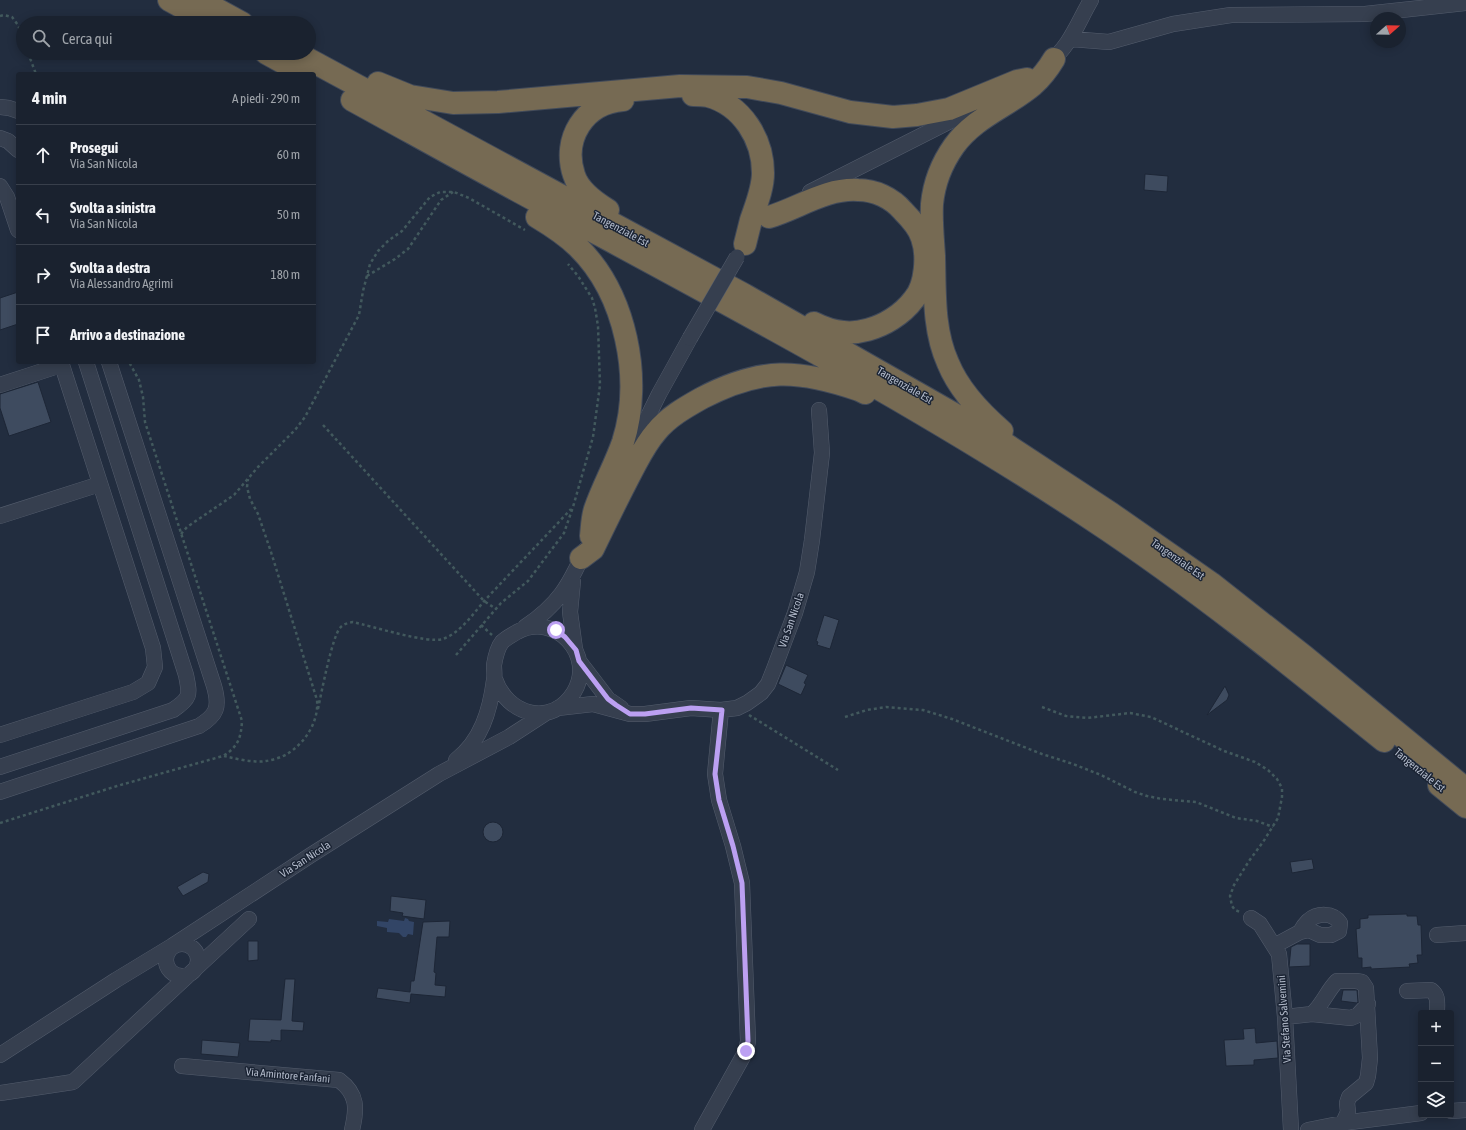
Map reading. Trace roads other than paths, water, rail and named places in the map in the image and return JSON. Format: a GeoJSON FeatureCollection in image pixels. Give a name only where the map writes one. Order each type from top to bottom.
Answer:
{"type":"FeatureCollection","features":[{"type":"Feature","properties":{"kind":"highway"},"geometry":{"type":"LineString","coordinates":[[169,0],[198,16]]}},
{"type":"Feature","properties":{"kind":"highway"},"geometry":{"type":"LineString","coordinates":[[200,0],[229,16]]}},
{"type":"Feature","properties":{"kind":"highway"},"geometry":{"type":"LineString","coordinates":[[316,53],[387,87],[410,96],[453,103],[498,102],[680,86],[730,86],[747,87],[781,93],[850,112],[893,117],[917,115],[949,109],[1017,81],[1027,80]]}},
{"type":"Feature","properties":{"kind":"highway"},"geometry":{"type":"LineString","coordinates":[[1054,59],[1044,74],[1033,85],[982,118],[966,132],[947,157],[939,173],[932,204],[935,296],[938,332],[942,348],[953,375],[962,388],[980,411],[992,423],[1069,480],[1078,491]]}},
{"type":"Feature","properties":{"kind":"highway"},"geometry":{"type":"LineString","coordinates":[[279,60],[300,72]]}},
{"type":"Feature","properties":{"kind":"highway","name":"Tangenziale Est"},"geometry":{"type":"LineString","coordinates":[[310,60],[745,295],[998,439],[1078,491],[1211,583],[1304,656],[1466,788]]}},
{"type":"Feature","properties":{"kind":"highway","name":"Tangenziale Est"},"geometry":{"type":"LineString","coordinates":[[316,80],[806,347],[987,452],[1092,520],[1176,577],[1288,664],[1466,807]]}},
{"type":"Feature","properties":{"kind":"highway"},"geometry":{"type":"LineString","coordinates":[[689,266],[675,252],[598,204],[584,191],[575,176],[571,160],[571,146],[577,130],[586,115],[600,105],[616,100],[697,95],[708,96],[724,102],[750,125],[758,141],[763,173],[761,188],[741,250]]}},
{"type":"Feature","properties":{"kind":"highway"},"geometry":{"type":"LineString","coordinates":[[447,152],[462,169],[560,231],[579,248],[596,269],[618,311],[623,325],[628,349],[631,398],[623,441],[595,511],[591,536]]}},
{"type":"Feature","properties":{"kind":"highway"},"geometry":{"type":"LineString","coordinates":[[745,295],[758,297],[821,326],[842,332],[864,331],[884,324],[900,313],[915,298],[924,278],[925,256],[922,238],[913,221],[898,205],[879,194],[858,190],[837,191],[824,195],[786,212],[769,217]]}},
{"type":"Feature","properties":{"kind":"highway"},"geometry":{"type":"LineString","coordinates":[[578,566],[593,549],[631,473],[655,432],[670,418],[694,403],[716,391],[744,380],[773,374],[797,374],[842,384],[859,390],[946,438],[987,452]]}},
{"type":"Feature","properties":{"kind":"street"},"geometry":{"type":"LineString","coordinates":[[578,566],[614,485],[656,400],[741,250],[758,227],[782,207],[802,195],[952,120],[1027,80],[1054,59],[1071,39],[1091,0]]}},
{"type":"Feature","properties":{"kind":"street"},"geometry":{"type":"LineString","coordinates":[[1071,39],[1109,42],[1173,24],[1231,15],[1365,14],[1466,3]]}},
{"type":"Feature","properties":{"kind":"street"},"geometry":{"type":"LineString","coordinates":[[0,107],[16,110]]}},
{"type":"Feature","properties":{"kind":"street"},"geometry":{"type":"LineString","coordinates":[[0,138],[8,141],[16,148]]}},
{"type":"Feature","properties":{"kind":"street"},"geometry":{"type":"LineString","coordinates":[[0,186],[7,197],[16,224]]}},
{"type":"Feature","properties":{"kind":"street"},"geometry":{"type":"LineString","coordinates":[[0,385],[58,364]]}},
{"type":"Feature","properties":{"kind":"street"},"geometry":{"type":"LineString","coordinates":[[0,735],[133,692],[148,683],[155,667],[153,648],[61,364]]}},
{"type":"Feature","properties":{"kind":"street"},"geometry":{"type":"LineString","coordinates":[[0,767],[174,710],[184,702],[189,692],[186,675],[87,364]]}},
{"type":"Feature","properties":{"kind":"street"},"geometry":{"type":"LineString","coordinates":[[0,792],[199,726],[209,720],[214,715],[217,708],[218,701],[214,686],[110,364]]}},
{"type":"Feature","properties":{"kind":"street","name":"Via San Nicola"},"geometry":{"type":"LineString","coordinates":[[578,566],[562,595],[555,603],[533,622],[501,643],[494,664],[495,679],[497,686],[507,700],[518,709],[533,713],[593,704],[630,714],[645,714],[691,708],[722,710],[737,708],[747,703],[761,693],[768,684],[795,613],[807,572],[822,453],[819,410]]}},
{"type":"Feature","properties":{"kind":"street"},"geometry":{"type":"LineString","coordinates":[[0,516],[100,484]]}},
{"type":"Feature","properties":{"kind":"street","name":"Via San Nicola"},"geometry":{"type":"LineString","coordinates":[[0,1055],[439,774],[509,737],[552,711],[571,697],[580,676],[578,655],[570,612],[578,566]]}},
{"type":"Feature","properties":{"kind":"street"},"geometry":{"type":"LineString","coordinates":[[523,628],[537,626],[556,630],[565,637],[608,699],[630,714]]}},
{"type":"Feature","properties":{"kind":"street","name":"Via San Nicola"},"geometry":{"type":"LineString","coordinates":[[439,774],[460,757],[479,734],[488,712],[495,679]]}},
{"type":"Feature","properties":{"kind":"street"},"geometry":{"type":"LineString","coordinates":[[702,1130],[746,1051],[748,1041],[742,883],[719,800],[715,774],[722,710]]}},
{"type":"Feature","properties":{"kind":"street","name":"Via Stefano Salvemini"},"geometry":{"type":"LineString","coordinates":[[1251,918],[1260,924],[1279,954],[1285,1017],[1291,1130]]}},
{"type":"Feature","properties":{"kind":"street"},"geometry":{"type":"LineString","coordinates":[[0,1093],[73,1082],[249,919]]}},
{"type":"Feature","properties":{"kind":"street"},"geometry":{"type":"LineString","coordinates":[[1274,946],[1300,932]]}},
{"type":"Feature","properties":{"kind":"street"},"geometry":{"type":"LineString","coordinates":[[1437,935],[1466,933]]}},
{"type":"Feature","properties":{"kind":"street"},"geometry":{"type":"LineString","coordinates":[[181,944],[190,946],[197,953],[198,963],[193,971],[184,976],[174,974],[170,970],[167,966],[166,955],[172,946],[181,944]]}},
{"type":"Feature","properties":{"kind":"street"},"geometry":{"type":"LineString","coordinates":[[1312,1014],[1323,1002],[1331,986],[1337,981],[1362,982],[1366,988],[1370,1058],[1368,1076],[1366,1083],[1349,1097],[1347,1103],[1348,1112],[1343,1123]]}},
{"type":"Feature","properties":{"kind":"street"},"geometry":{"type":"LineString","coordinates":[[1407,991],[1431,990],[1436,994],[1437,1010]]}},
{"type":"Feature","properties":{"kind":"street"},"geometry":{"type":"LineString","coordinates":[[1285,1017],[1312,1014],[1351,1018],[1358,1015],[1368,1004]]}},
{"type":"Feature","properties":{"kind":"street","name":"Via Amintore Fanfani"},"geometry":{"type":"LineString","coordinates":[[182,1066],[339,1080],[346,1085],[352,1093],[354,1099],[356,1108],[352,1130]]}},
{"type":"Feature","properties":{"kind":"street"},"geometry":{"type":"LineString","coordinates":[[1454,1111],[1466,1110]]}},
{"type":"Feature","properties":{"kind":"street"},"geometry":{"type":"LineString","coordinates":[[1308,1130],[1343,1123],[1418,1113]]}},
{"type":"Feature","properties":{"kind":"water"},"geometry":{"type":"Polygon","coordinates":[[[405,918],[414,922],[413,935],[408,934],[406,937],[403,937],[399,933],[387,932],[387,928],[377,926],[377,921],[388,922],[389,919],[404,921],[405,918]]]}}]}
